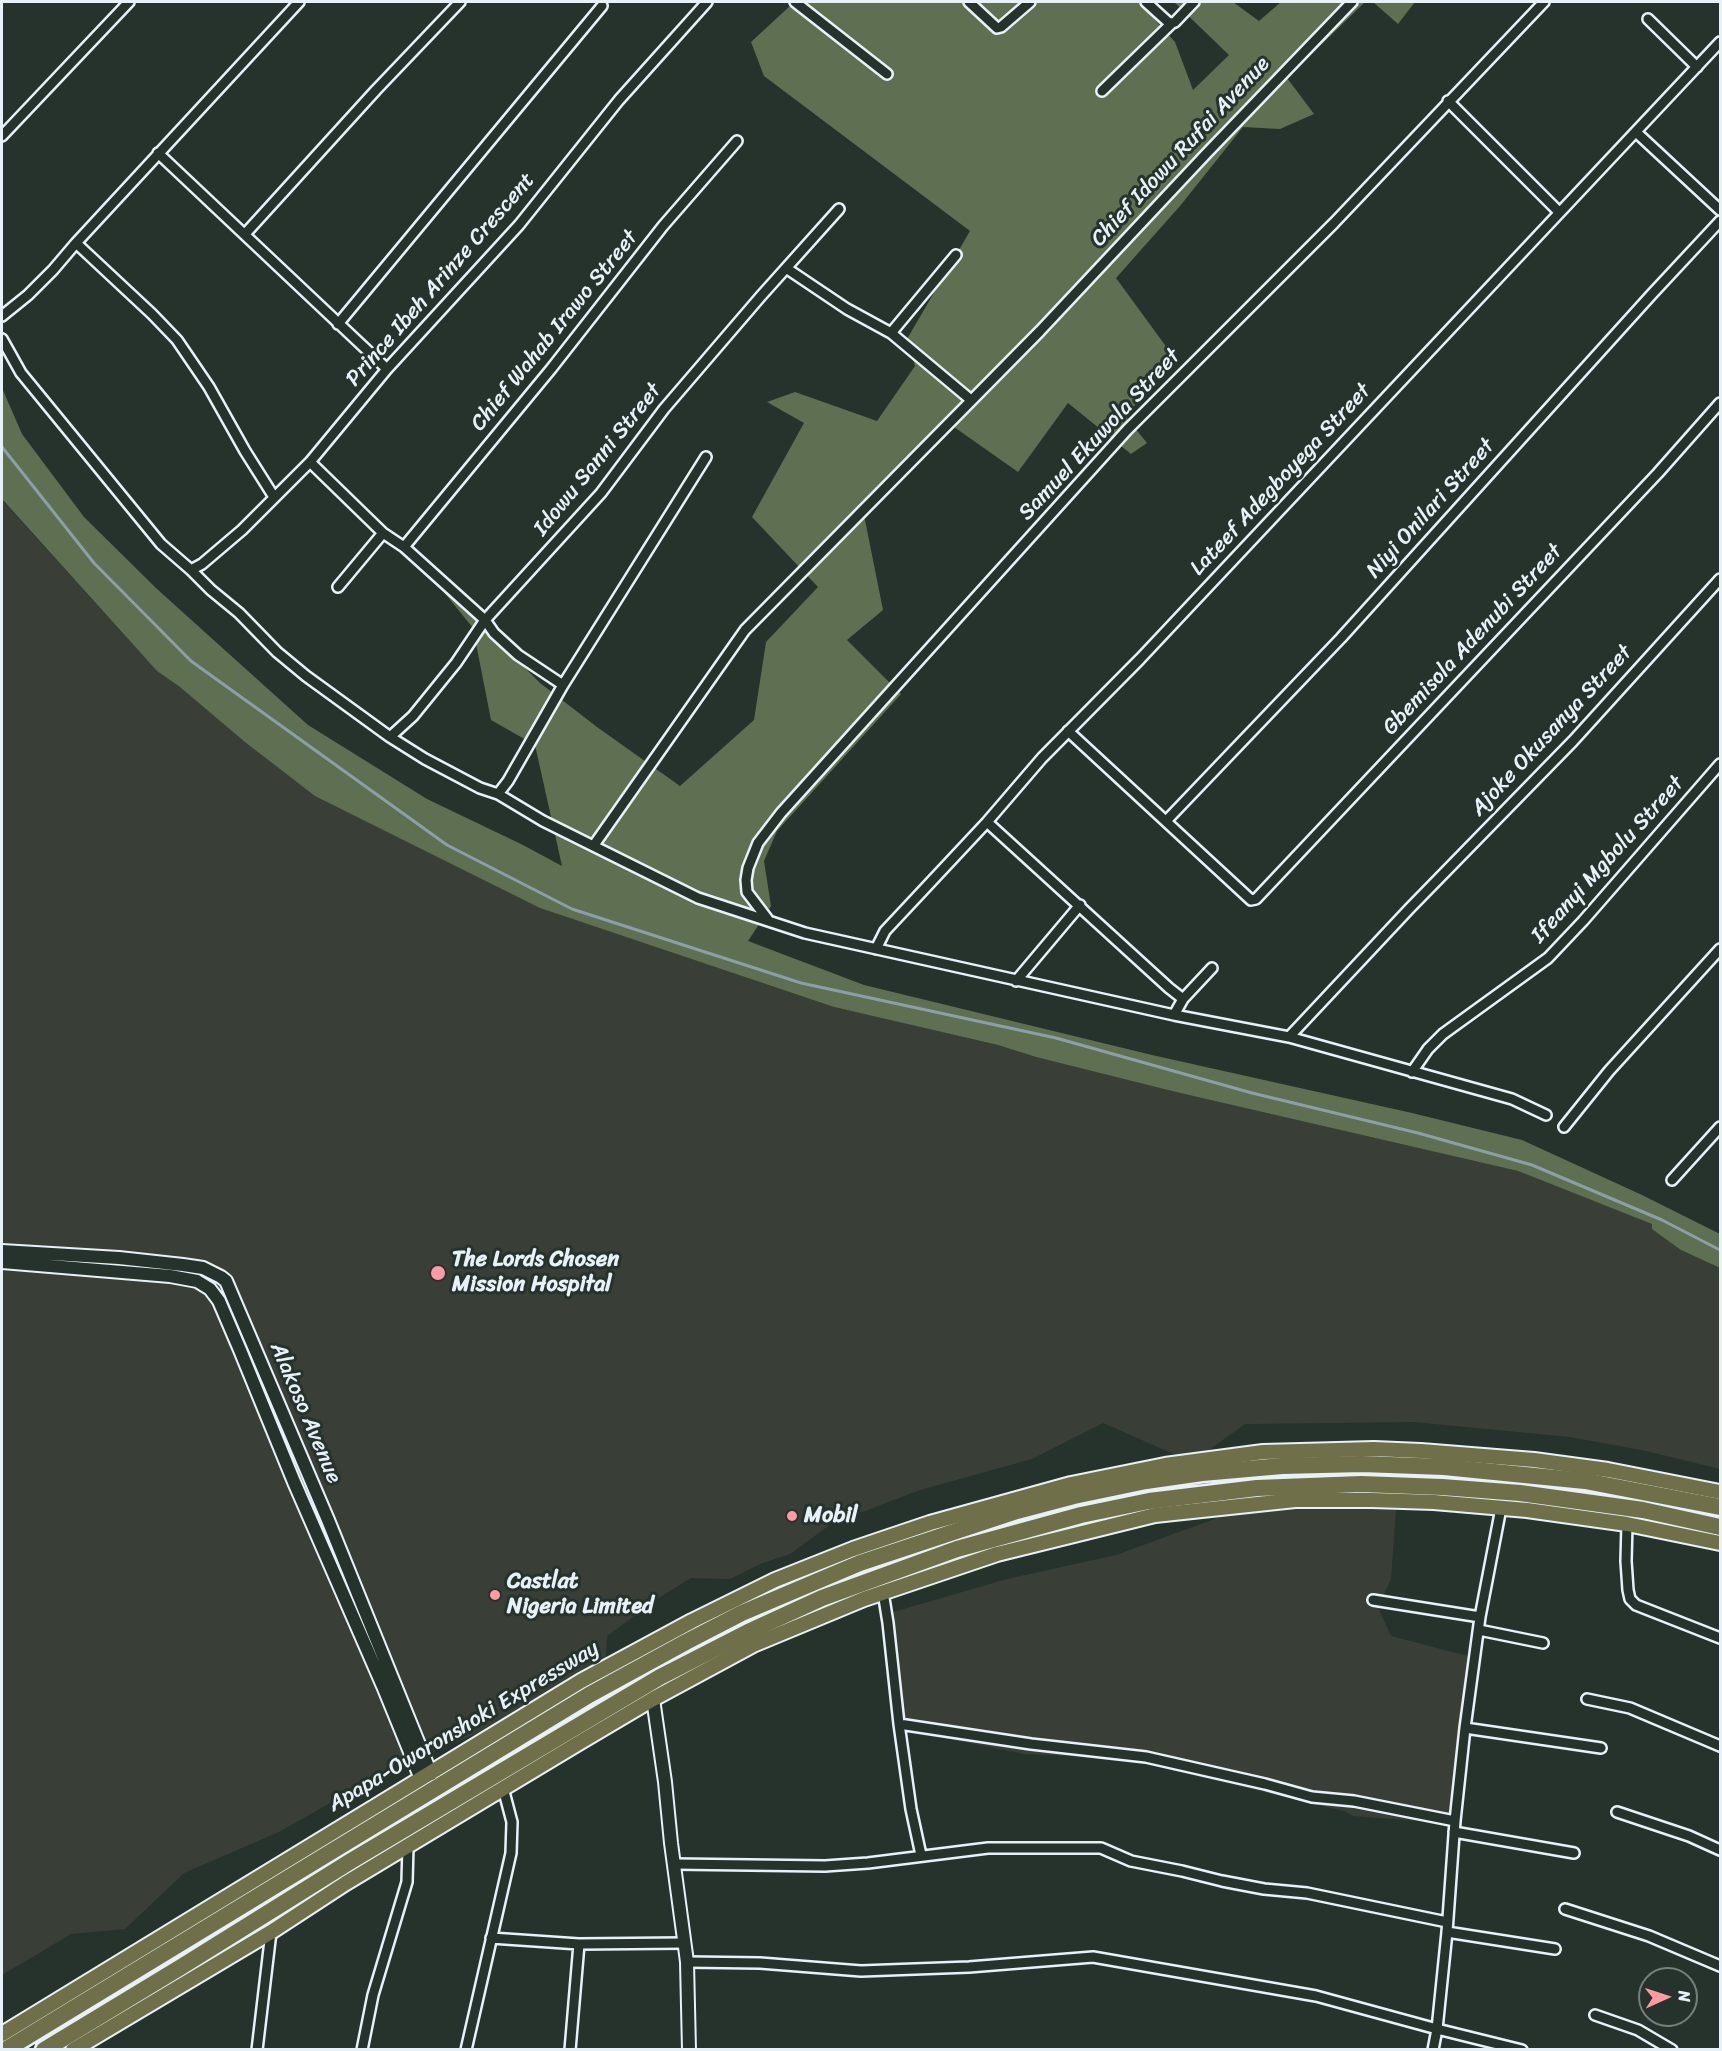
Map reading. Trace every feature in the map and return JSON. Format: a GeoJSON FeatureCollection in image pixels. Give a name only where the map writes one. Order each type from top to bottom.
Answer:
{"type":"FeatureCollection","features":[{"type":"Feature","properties":{"kind":"highway","name":"Apapa-Oworonshoki Expressway"},"geometry":{"type":"LineString","coordinates":[[5,2049],[585,1688],[800,1587],[860,1563],[1017,1511],[1072,1490],[1202,1473],[1282,1466],[1405,1465],[1585,1480],[1720,1507]]}},
{"type":"Feature","properties":{"kind":"highway"},"geometry":{"type":"LineString","coordinates":[[44,2049],[351,1861],[660,1677],[748,1632],[822,1598],[861,1591],[957,1549],[1081,1515],[1149,1501],[1257,1488],[1361,1484],[1520,1493],[1643,1510],[1720,1527]]}},
{"type":"Feature","properties":{"kind":"main road","name":"Apapa-Oworonshoki Expressway"},"geometry":{"type":"LineString","coordinates":[[1072,1490],[1184,1462],[1263,1452],[1374,1449],[1534,1460],[1616,1472],[1720,1492]]}},
{"type":"Feature","properties":{"kind":"main road"},"geometry":{"type":"LineString","coordinates":[[80,2048],[271,1932],[346,1883],[653,1700],[861,1591],[883,1592],[997,1554],[1155,1515],[1295,1500],[1372,1500],[1501,1508],[1627,1524],[1720,1543]]}},
{"type":"Feature","properties":{"kind":"main road","name":"Apapa-Oworonshoki Expressway"},"geometry":{"type":"LineString","coordinates":[[2,2034],[426,1776],[585,1688]]}},
{"type":"Feature","properties":{"kind":"street"},"geometry":{"type":"LineString","coordinates":[[2,136],[129,2]]}},
{"type":"Feature","properties":{"kind":"street"},"geometry":{"type":"LineString","coordinates":[[2,316],[28,295],[53,270],[299,2]]}},
{"type":"Feature","properties":{"kind":"street"},"geometry":{"type":"LineString","coordinates":[[245,234],[460,2]]}},
{"type":"Feature","properties":{"kind":"street","name":"Prince Ibeh Arinze Crescent"},"geometry":{"type":"LineString","coordinates":[[191,570],[202,564],[242,530],[309,462],[387,369],[519,225],[619,100],[707,2]]}},
{"type":"Feature","properties":{"kind":"street"},"geometry":{"type":"LineString","coordinates":[[795,2],[887,74]]}},
{"type":"Feature","properties":{"kind":"street"},"geometry":{"type":"LineString","coordinates":[[969,2],[997,28],[1030,2]]}},
{"type":"Feature","properties":{"kind":"street"},"geometry":{"type":"LineString","coordinates":[[1146,2],[1168,22],[1174,22]]}},
{"type":"Feature","properties":{"kind":"street"},"geometry":{"type":"LineString","coordinates":[[1102,91],[1194,2]]}},
{"type":"Feature","properties":{"kind":"street","name":"Chief Idowu Rufai Avenue"},"geometry":{"type":"LineString","coordinates":[[594,845],[745,630],[1040,331],[1352,2]]}},
{"type":"Feature","properties":{"kind":"street","name":"Samuel Ekuwola Street"},"geometry":{"type":"LineString","coordinates":[[769,921],[747,892],[746,880],[758,843],[781,813],[1127,430],[1334,223],[1544,2]]}},
{"type":"Feature","properties":{"kind":"street"},"geometry":{"type":"LineString","coordinates":[[338,324],[602,6]]}},
{"type":"Feature","properties":{"kind":"street"},"geometry":{"type":"LineString","coordinates":[[1648,19],[1697,67]]}},
{"type":"Feature","properties":{"kind":"street","name":"Lateef Adegboyega Street"},"geometry":{"type":"LineString","coordinates":[[876,949],[885,931],[1068,731],[1140,659],[1720,42]]}},
{"type":"Feature","properties":{"kind":"street"},"geometry":{"type":"LineString","coordinates":[[1448,101],[1559,212]]}},
{"type":"Feature","properties":{"kind":"street"},"geometry":{"type":"LineString","coordinates":[[1636,132],[1720,210]]}},
{"type":"Feature","properties":{"kind":"street","name":"Chief Wahab Irawo Street"},"geometry":{"type":"LineString","coordinates":[[404,547],[551,369],[663,226],[737,141]]}},
{"type":"Feature","properties":{"kind":"street"},"geometry":{"type":"LineString","coordinates":[[158,153],[387,369]]}},
{"type":"Feature","properties":{"kind":"street","name":"Idowu Sanni Street"},"geometry":{"type":"LineString","coordinates":[[390,737],[413,716],[443,680],[485,620],[601,493],[664,409],[839,209]]}},
{"type":"Feature","properties":{"kind":"street","name":"Niyi Onilari Street"},"geometry":{"type":"LineString","coordinates":[[1167,820],[1356,621],[1720,221]]}},
{"type":"Feature","properties":{"kind":"street"},"geometry":{"type":"LineString","coordinates":[[76,243],[177,340],[209,387],[244,451],[274,497]]}},
{"type":"Feature","properties":{"kind":"street"},"geometry":{"type":"LineString","coordinates":[[891,333],[956,255]]}},
{"type":"Feature","properties":{"kind":"street"},"geometry":{"type":"LineString","coordinates":[[786,268],[848,309],[891,333],[971,400]]}},
{"type":"Feature","properties":{"kind":"street"},"geometry":{"type":"LineString","coordinates":[[2,339],[21,373],[161,544],[239,613],[277,652],[390,737],[462,779],[498,794],[543,821],[698,898],[805,933],[1174,1015],[1289,1037],[1512,1099],[1546,1115]]}},
{"type":"Feature","properties":{"kind":"street","name":"Gbemisola Adenubi Street"},"geometry":{"type":"LineString","coordinates":[[1167,820],[1251,900],[1256,899],[1650,482],[1720,403]]}},
{"type":"Feature","properties":{"kind":"street"},"geometry":{"type":"LineString","coordinates":[[498,794],[508,781],[563,685],[706,457]]}},
{"type":"Feature","properties":{"kind":"street"},"geometry":{"type":"LineString","coordinates":[[309,462],[383,533],[404,547],[485,620],[494,633],[518,655],[563,685]]}},
{"type":"Feature","properties":{"kind":"street"},"geometry":{"type":"LineString","coordinates":[[338,587],[383,533]]}},
{"type":"Feature","properties":{"kind":"street","name":"Ajoke Okusanya Street"},"geometry":{"type":"LineString","coordinates":[[1289,1037],[1410,908],[1573,741],[1720,579]]}},
{"type":"Feature","properties":{"kind":"street"},"geometry":{"type":"LineString","coordinates":[[1068,731],[1167,820]]}},
{"type":"Feature","properties":{"kind":"street","name":"Ifeanyi Mgbolu Street"},"geometry":{"type":"LineString","coordinates":[[1412,1072],[1428,1049],[1443,1034],[1548,958],[1720,764]]}},
{"type":"Feature","properties":{"kind":"street"},"geometry":{"type":"LineString","coordinates":[[987,822],[1168,988],[1183,999]]}},
{"type":"Feature","properties":{"kind":"street"},"geometry":{"type":"LineString","coordinates":[[1016,981],[1080,905]]}},
{"type":"Feature","properties":{"kind":"street"},"geometry":{"type":"LineString","coordinates":[[1564,1127],[1610,1071],[1720,949]]}},
{"type":"Feature","properties":{"kind":"street"},"geometry":{"type":"LineString","coordinates":[[1174,1015],[1183,999],[1212,968]]}},
{"type":"Feature","properties":{"kind":"street"},"geometry":{"type":"LineString","coordinates":[[1672,1180],[1720,1127]]}},
{"type":"Feature","properties":{"kind":"street","name":"Alakoso Avenue"},"geometry":{"type":"LineString","coordinates":[[2,1251],[119,1258],[183,1265],[203,1268],[221,1276],[226,1281],[328,1520],[426,1776]]}},
{"type":"Feature","properties":{"kind":"street","name":"Alakoso Avenue"},"geometry":{"type":"LineString","coordinates":[[2,1262],[170,1276],[192,1280],[210,1289],[219,1301],[263,1402],[294,1482],[383,1686],[426,1776]]}},
{"type":"Feature","properties":{"kind":"street"},"geometry":{"type":"LineString","coordinates":[[1433,2049],[1437,2029],[1465,1728],[1480,1617],[1501,1508]]}},
{"type":"Feature","properties":{"kind":"street"},"geometry":{"type":"LineString","coordinates":[[1627,1524],[1626,1560],[1630,1599],[1636,1605],[1720,1638]]}},
{"type":"Feature","properties":{"kind":"street"},"geometry":{"type":"LineString","coordinates":[[883,1592],[911,1809],[921,1855]]}},
{"type":"Feature","properties":{"kind":"street"},"geometry":{"type":"LineString","coordinates":[[1373,1600],[1480,1617]]}},
{"type":"Feature","properties":{"kind":"street"},"geometry":{"type":"LineString","coordinates":[[1479,1630],[1543,1643]]}},
{"type":"Feature","properties":{"kind":"street"},"geometry":{"type":"LineString","coordinates":[[1587,1699],[1630,1708],[1720,1746]]}},
{"type":"Feature","properties":{"kind":"street"},"geometry":{"type":"LineString","coordinates":[[653,1700],[687,1962],[689,2049]]}},
{"type":"Feature","properties":{"kind":"street"},"geometry":{"type":"LineString","coordinates":[[899,1724],[1031,1744],[1146,1757],[1312,1797],[1354,1801],[1455,1821]]}},
{"type":"Feature","properties":{"kind":"street"},"geometry":{"type":"LineString","coordinates":[[1465,1728],[1601,1748]]}},
{"type":"Feature","properties":{"kind":"street"},"geometry":{"type":"LineString","coordinates":[[466,2049],[502,1898],[512,1840],[510,1811],[503,1788]]}},
{"type":"Feature","properties":{"kind":"street"},"geometry":{"type":"LineString","coordinates":[[1617,1812],[1689,1836],[1720,1850]]}},
{"type":"Feature","properties":{"kind":"street"},"geometry":{"type":"LineString","coordinates":[[1454,1832],[1574,1853]]}},
{"type":"Feature","properties":{"kind":"street"},"geometry":{"type":"LineString","coordinates":[[362,2049],[373,1995],[407,1882],[408,1846]]}},
{"type":"Feature","properties":{"kind":"street"},"geometry":{"type":"LineString","coordinates":[[674,1864],[825,1866],[988,1848],[1101,1848],[1131,1861],[1264,1889],[1307,1893],[1447,1927],[1555,1949]]}},
{"type":"Feature","properties":{"kind":"street"},"geometry":{"type":"LineString","coordinates":[[1565,1909],[1649,1936],[1720,1966]]}},
{"type":"Feature","properties":{"kind":"street"},"geometry":{"type":"LineString","coordinates":[[257,2049],[271,1932]]}},
{"type":"Feature","properties":{"kind":"street"},"geometry":{"type":"LineString","coordinates":[[491,1938],[579,1944],[684,1943]]}},
{"type":"Feature","properties":{"kind":"street"},"geometry":{"type":"LineString","coordinates":[[570,2049],[579,1944]]}},
{"type":"Feature","properties":{"kind":"street"},"geometry":{"type":"LineString","coordinates":[[687,1962],[760,1963],[861,1971],[969,1967],[1093,1957],[1316,1996],[1437,2029],[1522,2049]]}},
{"type":"Feature","properties":{"kind":"street"},"geometry":{"type":"LineString","coordinates":[[1595,2015],[1638,2030],[1672,2049]]}},
{"type":"Feature","properties":{"kind":"shaded area"},"geometry":{"type":"Polygon","coordinates":[[[2,500],[157,671],[540,908],[834,1007],[998,1045],[1036,1057],[1176,1092],[1518,1171],[1652,1224],[1681,1250],[1720,1268],[1720,1469],[1646,1451],[1570,1437],[1414,1422],[1245,1424],[1192,1462],[1103,1423],[1032,1459],[920,1490],[831,1524],[790,1554],[760,1564],[730,1579],[691,1578],[657,1599],[607,1636],[605,1669],[497,1725],[385,1772],[279,1832],[184,1873],[125,1929],[71,1934],[2,1975],[2,500]]]}},
{"type":"Feature","properties":{"kind":"shaded area"},"geometry":{"type":"Polygon","coordinates":[[[1332,1501],[1396,1508],[1391,1579],[1378,1607],[1391,1636],[1479,1659],[1458,1824],[1353,1816],[1344,1811],[1120,1758],[1024,1754],[905,1730],[883,1615],[1007,1579],[1116,1555],[1245,1508],[1332,1501]]]}},
{"type":"Feature","properties":{"kind":"green space"},"geometry":{"type":"Polygon","coordinates":[[[788,2],[1139,2],[1175,42],[1193,90],[1229,55],[1174,2],[1233,2],[1259,21],[1281,2],[1365,2],[1287,78],[1314,114],[1280,129],[1243,127],[1180,206],[1116,278],[1173,356],[1126,417],[1147,443],[1131,454],[1068,403],[1018,472],[954,427],[864,515],[883,610],[847,640],[901,694],[777,831],[764,861],[771,906],[748,941],[864,985],[1152,1055],[1522,1140],[1720,1234],[1720,1268],[1681,1250],[1652,1229],[1652,1224],[1518,1171],[1176,1092],[1036,1057],[998,1045],[834,1007],[540,908],[315,796],[157,671],[2,499],[2,388],[22,434],[84,517],[157,589],[308,725],[427,799],[562,866],[535,745],[491,720],[473,628],[417,559],[540,683],[680,786],[754,720],[766,642],[818,587],[752,517],[804,423],[767,402],[795,392],[877,421],[915,366],[907,339],[970,231],[764,76],[751,42],[791,5],[788,2]]]}},
{"type":"Feature","properties":{"kind":"green space"},"geometry":{"type":"Polygon","coordinates":[[[1373,2],[1415,2],[1398,24],[1373,2]]]}},
{"type":"Feature","properties":{"kind":"waterway"},"geometry":{"type":"LineString","coordinates":[[2,447],[94,563],[191,661],[447,845],[572,909],[801,983],[1056,1038],[1252,1093],[1418,1133],[1532,1165],[1662,1220],[1720,1250]]}},
{"type":"Feature","properties":{"kind":"place","name":"The Lords Chosen Mission Hospital"},"geometry":{"type":"Point","coordinates":[438,1273]}},
{"type":"Feature","properties":{"kind":"place","name":"Mobil"},"geometry":{"type":"Point","coordinates":[792,1516]}},
{"type":"Feature","properties":{"kind":"place","name":"Castlat Nigeria Limited"},"geometry":{"type":"Point","coordinates":[495,1595]}}]}
